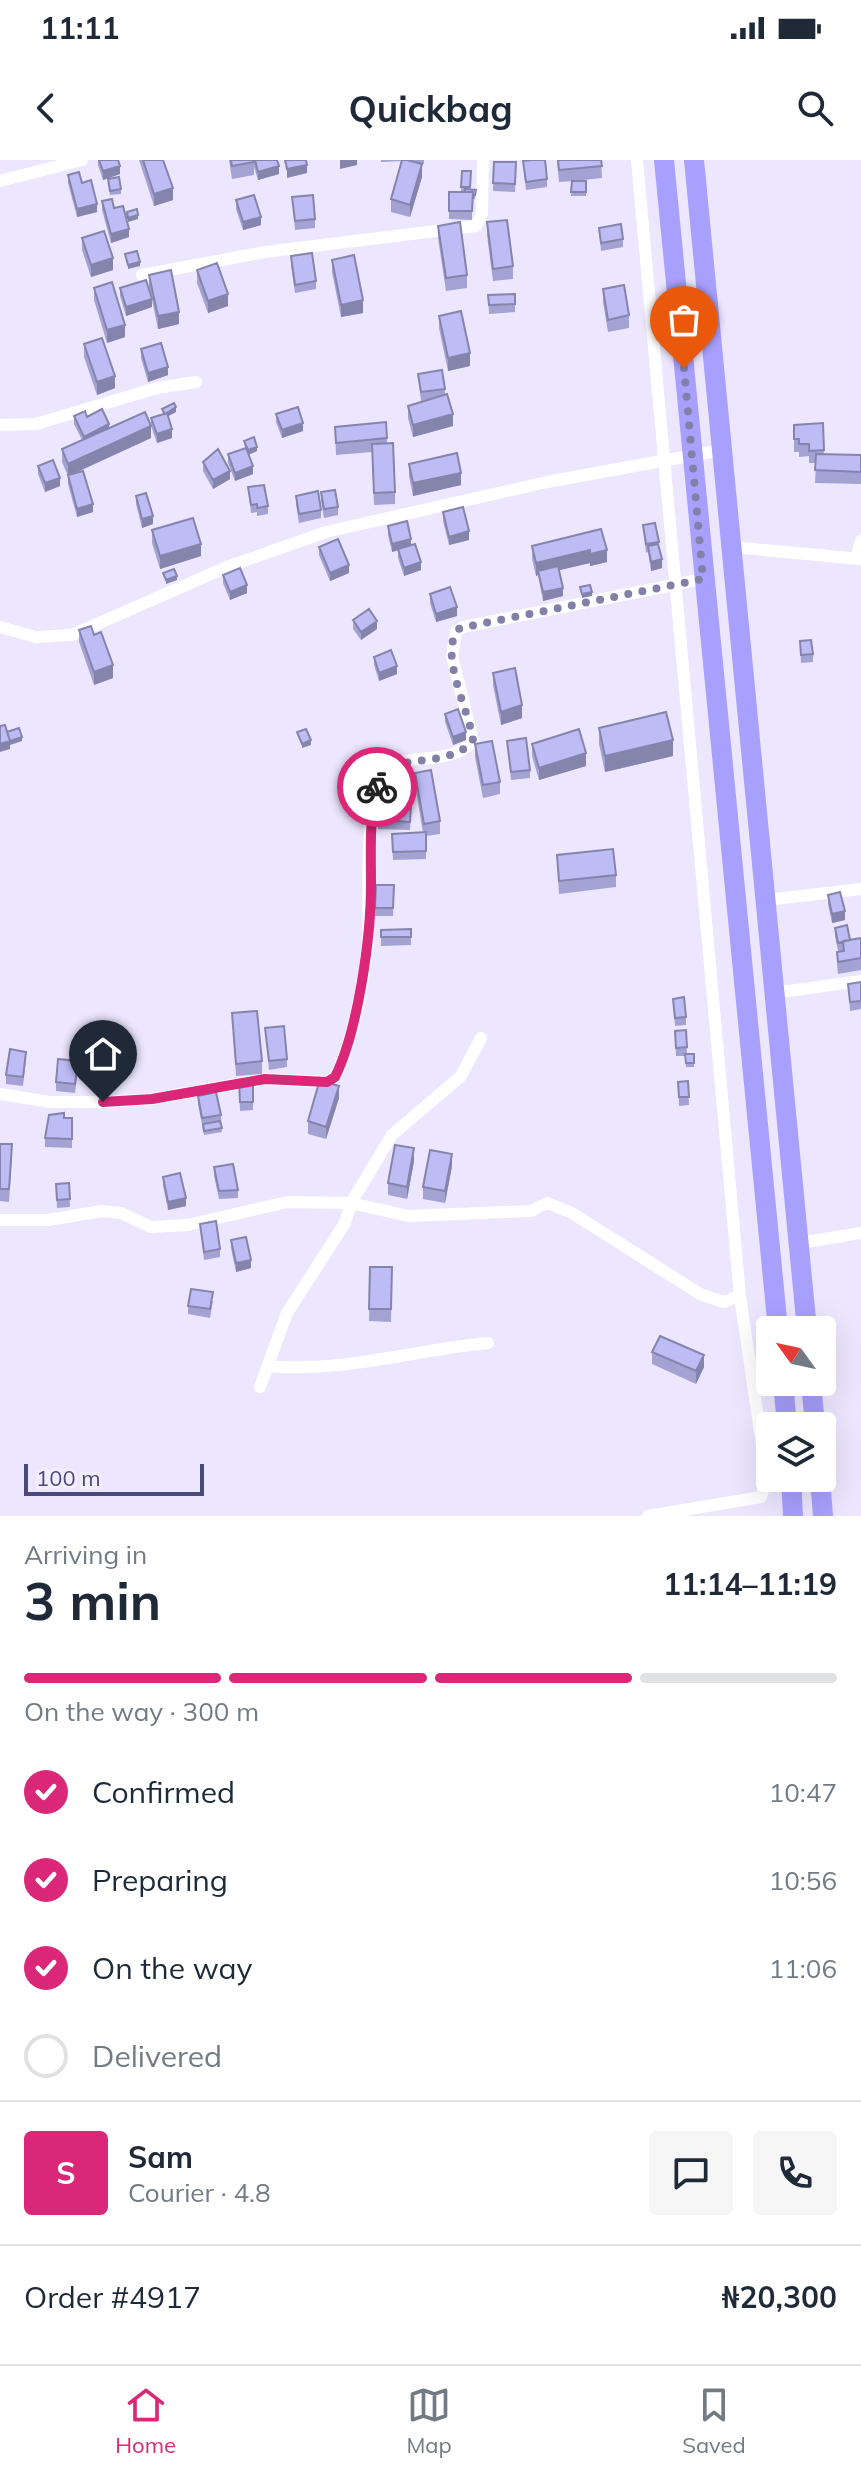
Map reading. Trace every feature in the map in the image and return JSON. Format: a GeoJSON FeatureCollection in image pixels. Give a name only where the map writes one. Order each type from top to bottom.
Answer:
{"type":"FeatureCollection","features":[{"type":"Feature","properties":{"kind":"highway"},"geometry":{"type":"LineString","coordinates":[[664,160],[777,1316]]}},
{"type":"Feature","properties":{"kind":"highway"},"geometry":{"type":"LineString","coordinates":[[694,160],[806,1316]]}},
{"type":"Feature","properties":{"kind":"highway"},"geometry":{"type":"LineString","coordinates":[[792,1492],[793,1516]]}},
{"type":"Feature","properties":{"kind":"highway"},"geometry":{"type":"LineString","coordinates":[[821,1492],[823,1516]]}},
{"type":"Feature","properties":{"kind":"street"},"geometry":{"type":"LineString","coordinates":[[0,181],[82,160]]}},
{"type":"Feature","properties":{"kind":"street"},"geometry":{"type":"LineString","coordinates":[[142,275],[265,252],[476,226],[482,214],[483,160]]}},
{"type":"Feature","properties":{"kind":"street"},"geometry":{"type":"LineString","coordinates":[[637,160],[740,1296],[767,1480],[761,1497],[648,1516]]}},
{"type":"Feature","properties":{"kind":"street"},"geometry":{"type":"LineString","coordinates":[[0,424],[36,424],[157,388],[196,382]]}},
{"type":"Feature","properties":{"kind":"street"},"geometry":{"type":"LineString","coordinates":[[0,627],[36,637],[72,635],[165,592],[293,541],[547,482],[692,458],[722,450]]}},
{"type":"Feature","properties":{"kind":"street"},"geometry":{"type":"LineString","coordinates":[[731,547],[859,559],[861,541]]}},
{"type":"Feature","properties":{"kind":"street"},"geometry":{"type":"LineString","coordinates":[[0,1094],[50,1102],[103,1102],[152,1099],[265,1079],[327,1082],[335,1077],[362,981],[371,886],[369,821],[380,777],[390,766],[452,755],[464,750],[473,741],[452,656],[456,632],[463,627],[703,579]]}},
{"type":"Feature","properties":{"kind":"street"},"geometry":{"type":"LineString","coordinates":[[766,900],[861,889]]}},
{"type":"Feature","properties":{"kind":"street"},"geometry":{"type":"LineString","coordinates":[[774,993],[861,981]]}},
{"type":"Feature","properties":{"kind":"street"},"geometry":{"type":"LineString","coordinates":[[260,1387],[287,1313],[345,1223],[351,1203],[392,1135],[461,1076],[481,1038]]}},
{"type":"Feature","properties":{"kind":"street"},"geometry":{"type":"LineString","coordinates":[[0,1220],[48,1220],[102,1211],[121,1213],[151,1227],[188,1225],[287,1202],[351,1203],[408,1216],[531,1211],[547,1203],[572,1213],[700,1294],[723,1302],[740,1296]]}},
{"type":"Feature","properties":{"kind":"street"},"geometry":{"type":"LineString","coordinates":[[800,1243],[861,1233]]}},
{"type":"Feature","properties":{"kind":"street"},"geometry":{"type":"LineString","coordinates":[[268,1366],[303,1370],[344,1366],[488,1343]]}},
{"type":"Feature","properties":{"kind":"building"},"geometry":{"type":"Polygon","coordinates":[[[99,160],[118,160],[120,166],[103,171],[99,160]]]}},
{"type":"Feature","properties":{"kind":"building"},"geometry":{"type":"Polygon","coordinates":[[[143,160],[163,160],[173,188],[154,194],[143,160]]]}},
{"type":"Feature","properties":{"kind":"building"},"geometry":{"type":"Polygon","coordinates":[[[231,160],[254,160],[254,162],[232,166],[231,160]]]}},
{"type":"Feature","properties":{"kind":"building"},"geometry":{"type":"Polygon","coordinates":[[[255,160],[277,160],[279,166],[258,172],[255,160]]]}},
{"type":"Feature","properties":{"kind":"building"},"geometry":{"type":"Polygon","coordinates":[[[285,160],[306,160],[307,165],[287,169],[285,160]]]}},
{"type":"Feature","properties":{"kind":"building"},"geometry":{"type":"Polygon","coordinates":[[[402,160],[422,164],[410,205],[391,199],[402,160]]]}},
{"type":"Feature","properties":{"kind":"building"},"geometry":{"type":"Polygon","coordinates":[[[545,160],[547,179],[526,182],[523,161],[545,160]]]}},
{"type":"Feature","properties":{"kind":"building"},"geometry":{"type":"Polygon","coordinates":[[[558,160],[601,160],[602,166],[559,170],[558,160]]]}},
{"type":"Feature","properties":{"kind":"building"},"geometry":{"type":"Polygon","coordinates":[[[494,162],[516,162],[515,184],[493,183],[494,162]]]}},
{"type":"Feature","properties":{"kind":"building"},"geometry":{"type":"Polygon","coordinates":[[[462,171],[471,171],[470,187],[461,187],[462,171]]]}},
{"type":"Feature","properties":{"kind":"building"},"geometry":{"type":"Polygon","coordinates":[[[79,172],[82,183],[91,180],[97,204],[77,209],[68,175],[79,172]]]}},
{"type":"Feature","properties":{"kind":"building"},"geometry":{"type":"Polygon","coordinates":[[[119,177],[121,189],[110,191],[108,179],[119,177]]]}},
{"type":"Feature","properties":{"kind":"building"},"geometry":{"type":"Polygon","coordinates":[[[572,181],[586,181],[586,192],[571,192],[572,181]]]}},
{"type":"Feature","properties":{"kind":"building"},"geometry":{"type":"Polygon","coordinates":[[[449,192],[473,192],[472,211],[449,211],[449,192]]]}},
{"type":"Feature","properties":{"kind":"building"},"geometry":{"type":"Polygon","coordinates":[[[254,195],[261,217],[243,222],[236,200],[254,195]]]}},
{"type":"Feature","properties":{"kind":"building"},"geometry":{"type":"Polygon","coordinates":[[[313,195],[315,219],[295,221],[292,197],[313,195]]]}},
{"type":"Feature","properties":{"kind":"building"},"geometry":{"type":"Polygon","coordinates":[[[112,199],[114,208],[123,206],[129,229],[111,234],[102,201],[112,199]]]}},
{"type":"Feature","properties":{"kind":"building"},"geometry":{"type":"Polygon","coordinates":[[[137,209],[138,215],[128,218],[127,212],[137,209]]]}},
{"type":"Feature","properties":{"kind":"building"},"geometry":{"type":"Polygon","coordinates":[[[507,220],[513,266],[493,269],[487,222],[507,220]]]}},
{"type":"Feature","properties":{"kind":"building"},"geometry":{"type":"Polygon","coordinates":[[[460,222],[467,275],[446,278],[438,226],[460,222]]]}},
{"type":"Feature","properties":{"kind":"building"},"geometry":{"type":"Polygon","coordinates":[[[621,224],[623,239],[601,243],[599,228],[621,224]]]}},
{"type":"Feature","properties":{"kind":"building"},"geometry":{"type":"Polygon","coordinates":[[[104,231],[113,258],[91,265],[82,238],[104,231]]]}},
{"type":"Feature","properties":{"kind":"building"},"geometry":{"type":"Polygon","coordinates":[[[137,251],[140,262],[128,265],[125,254],[137,251]]]}},
{"type":"Feature","properties":{"kind":"building"},"geometry":{"type":"Polygon","coordinates":[[[312,253],[316,281],[295,285],[291,256],[312,253]]]}},
{"type":"Feature","properties":{"kind":"building"},"geometry":{"type":"Polygon","coordinates":[[[354,255],[363,300],[341,305],[332,260],[354,255]]]}},
{"type":"Feature","properties":{"kind":"building"},"geometry":{"type":"Polygon","coordinates":[[[217,263],[228,294],[208,301],[197,270],[217,263]]]}},
{"type":"Feature","properties":{"kind":"building"},"geometry":{"type":"Polygon","coordinates":[[[171,270],[179,312],[158,316],[149,275],[171,270]]]}},
{"type":"Feature","properties":{"kind":"building"},"geometry":{"type":"Polygon","coordinates":[[[146,280],[152,299],[126,307],[120,288],[146,280]]]}},
{"type":"Feature","properties":{"kind":"building"},"geometry":{"type":"Polygon","coordinates":[[[112,282],[125,325],[107,330],[94,288],[112,282]]]}},
{"type":"Feature","properties":{"kind":"building"},"geometry":{"type":"Polygon","coordinates":[[[624,285],[629,315],[608,320],[603,289],[624,285]]]}},
{"type":"Feature","properties":{"kind":"building"},"geometry":{"type":"Polygon","coordinates":[[[515,294],[515,304],[489,305],[488,295],[515,294]]]}},
{"type":"Feature","properties":{"kind":"building"},"geometry":{"type":"Polygon","coordinates":[[[461,311],[470,353],[448,358],[439,316],[461,311]]]}},
{"type":"Feature","properties":{"kind":"building"},"geometry":{"type":"Polygon","coordinates":[[[102,338],[115,376],[97,382],[84,344],[102,338]]]}},
{"type":"Feature","properties":{"kind":"building"},"geometry":{"type":"Polygon","coordinates":[[[161,343],[168,367],[148,373],[141,349],[161,343]]]}},
{"type":"Feature","properties":{"kind":"building"},"geometry":{"type":"Polygon","coordinates":[[[442,370],[445,389],[421,392],[418,374],[442,370]]]}},
{"type":"Feature","properties":{"kind":"building"},"geometry":{"type":"Polygon","coordinates":[[[447,394],[453,414],[413,425],[408,406],[447,394]]]}},
{"type":"Feature","properties":{"kind":"building"},"geometry":{"type":"Polygon","coordinates":[[[174,403],[176,407],[165,414],[162,409],[174,403]]]}},
{"type":"Feature","properties":{"kind":"building"},"geometry":{"type":"Polygon","coordinates":[[[298,407],[303,423],[282,430],[276,414],[298,407]]]}},
{"type":"Feature","properties":{"kind":"building"},"geometry":{"type":"Polygon","coordinates":[[[102,409],[109,424],[84,437],[74,416],[85,411],[87,417],[102,409]]]}},
{"type":"Feature","properties":{"kind":"building"},"geometry":{"type":"Polygon","coordinates":[[[145,412],[151,426],[68,464],[62,449],[145,412]]]}},
{"type":"Feature","properties":{"kind":"building"},"geometry":{"type":"Polygon","coordinates":[[[167,413],[172,429],[157,434],[151,418],[167,413]]]}},
{"type":"Feature","properties":{"kind":"building"},"geometry":{"type":"Polygon","coordinates":[[[386,422],[387,438],[336,443],[335,427],[386,422]]]}},
{"type":"Feature","properties":{"kind":"building"},"geometry":{"type":"Polygon","coordinates":[[[823,423],[824,450],[809,451],[809,444],[799,444],[799,439],[794,439],[794,425],[823,423]]]}},
{"type":"Feature","properties":{"kind":"building"},"geometry":{"type":"Polygon","coordinates":[[[254,437],[257,447],[248,450],[244,441],[254,437]]]}},
{"type":"Feature","properties":{"kind":"building"},"geometry":{"type":"Polygon","coordinates":[[[393,443],[395,492],[374,493],[372,444],[393,443]]]}},
{"type":"Feature","properties":{"kind":"building"},"geometry":{"type":"Polygon","coordinates":[[[246,448],[253,466],[235,473],[228,454],[246,448]]]}},
{"type":"Feature","properties":{"kind":"building"},"geometry":{"type":"Polygon","coordinates":[[[218,449],[230,471],[213,480],[203,462],[218,449]]]}},
{"type":"Feature","properties":{"kind":"building"},"geometry":{"type":"Polygon","coordinates":[[[457,453],[461,473],[413,483],[409,464],[457,453]]]}},
{"type":"Feature","properties":{"kind":"building"},"geometry":{"type":"Polygon","coordinates":[[[816,454],[861,455],[861,472],[815,470],[816,454]]]}},
{"type":"Feature","properties":{"kind":"building"},"geometry":{"type":"Polygon","coordinates":[[[53,460],[60,478],[45,483],[38,466],[53,460]]]}},
{"type":"Feature","properties":{"kind":"building"},"geometry":{"type":"Polygon","coordinates":[[[83,471],[93,504],[77,509],[68,475],[83,471]]]}},
{"type":"Feature","properties":{"kind":"building"},"geometry":{"type":"Polygon","coordinates":[[[264,485],[268,506],[257,508],[257,504],[251,505],[248,487],[264,485]]]}},
{"type":"Feature","properties":{"kind":"building"},"geometry":{"type":"Polygon","coordinates":[[[335,490],[338,507],[324,509],[321,492],[335,490]]]}},
{"type":"Feature","properties":{"kind":"building"},"geometry":{"type":"Polygon","coordinates":[[[318,491],[321,510],[299,514],[296,496],[318,491]]]}},
{"type":"Feature","properties":{"kind":"building"},"geometry":{"type":"Polygon","coordinates":[[[146,493],[153,516],[142,519],[136,496],[146,493]]]}},
{"type":"Feature","properties":{"kind":"building"},"geometry":{"type":"Polygon","coordinates":[[[463,507],[469,531],[449,537],[443,512],[463,507]]]}},
{"type":"Feature","properties":{"kind":"building"},"geometry":{"type":"Polygon","coordinates":[[[193,518],[201,544],[160,556],[152,530],[193,518]]]}},
{"type":"Feature","properties":{"kind":"building"},"geometry":{"type":"Polygon","coordinates":[[[407,521],[411,539],[392,544],[388,526],[407,521]]]}},
{"type":"Feature","properties":{"kind":"building"},"geometry":{"type":"Polygon","coordinates":[[[655,523],[659,542],[646,544],[643,525],[655,523]]]}},
{"type":"Feature","properties":{"kind":"building"},"geometry":{"type":"Polygon","coordinates":[[[601,529],[607,550],[590,554],[590,550],[536,563],[532,546],[601,529]]]}},
{"type":"Feature","properties":{"kind":"building"},"geometry":{"type":"Polygon","coordinates":[[[338,539],[349,565],[330,573],[319,547],[338,539]]]}},
{"type":"Feature","properties":{"kind":"building"},"geometry":{"type":"Polygon","coordinates":[[[415,544],[421,562],[404,568],[398,549],[415,544]]]}},
{"type":"Feature","properties":{"kind":"building"},"geometry":{"type":"Polygon","coordinates":[[[658,544],[662,559],[651,562],[648,546],[658,544]]]}},
{"type":"Feature","properties":{"kind":"building"},"geometry":{"type":"Polygon","coordinates":[[[558,566],[563,588],[543,592],[538,571],[558,566]]]}},
{"type":"Feature","properties":{"kind":"building"},"geometry":{"type":"Polygon","coordinates":[[[240,568],[247,585],[230,592],[223,575],[240,568]]]}},
{"type":"Feature","properties":{"kind":"building"},"geometry":{"type":"Polygon","coordinates":[[[174,569],[177,576],[166,580],[163,573],[174,569]]]}},
{"type":"Feature","properties":{"kind":"building"},"geometry":{"type":"Polygon","coordinates":[[[590,585],[592,592],[582,594],[580,587],[590,585]]]}},
{"type":"Feature","properties":{"kind":"building"},"geometry":{"type":"Polygon","coordinates":[[[450,587],[457,607],[436,614],[430,594],[450,587]]]}},
{"type":"Feature","properties":{"kind":"building"},"geometry":{"type":"Polygon","coordinates":[[[369,609],[377,621],[361,632],[353,620],[369,609]]]}},
{"type":"Feature","properties":{"kind":"building"},"geometry":{"type":"Polygon","coordinates":[[[91,626],[94,635],[101,632],[113,665],[94,672],[79,630],[91,626]]]}},
{"type":"Feature","properties":{"kind":"building"},"geometry":{"type":"Polygon","coordinates":[[[811,640],[813,654],[801,655],[800,641],[811,640]]]}},
{"type":"Feature","properties":{"kind":"building"},"geometry":{"type":"Polygon","coordinates":[[[391,650],[397,666],[379,673],[374,657],[391,650]]]}},
{"type":"Feature","properties":{"kind":"building"},"geometry":{"type":"Polygon","coordinates":[[[515,668],[522,705],[501,712],[493,673],[515,668]]]}},
{"type":"Feature","properties":{"kind":"building"},"geometry":{"type":"Polygon","coordinates":[[[458,709],[466,732],[453,737],[445,714],[458,709]]]}},
{"type":"Feature","properties":{"kind":"building"},"geometry":{"type":"Polygon","coordinates":[[[666,712],[673,740],[605,756],[599,728],[666,712]]]}},
{"type":"Feature","properties":{"kind":"building"},"geometry":{"type":"Polygon","coordinates":[[[5,725],[10,741],[0,744],[0,726],[5,725]]]}},
{"type":"Feature","properties":{"kind":"building"},"geometry":{"type":"Polygon","coordinates":[[[19,728],[22,737],[10,741],[7,732],[19,728]]]}},
{"type":"Feature","properties":{"kind":"building"},"geometry":{"type":"Polygon","coordinates":[[[306,729],[311,740],[302,744],[297,732],[306,729]]]}},
{"type":"Feature","properties":{"kind":"building"},"geometry":{"type":"Polygon","coordinates":[[[579,729],[586,753],[539,768],[532,744],[579,729]]]}},
{"type":"Feature","properties":{"kind":"building"},"geometry":{"type":"Polygon","coordinates":[[[526,738],[530,770],[511,772],[507,741],[526,738]]]}},
{"type":"Feature","properties":{"kind":"building"},"geometry":{"type":"Polygon","coordinates":[[[492,741],[500,782],[483,785],[475,744],[492,741]]]}},
{"type":"Feature","properties":{"kind":"building"},"geometry":{"type":"Polygon","coordinates":[[[431,770],[440,821],[424,824],[415,773],[431,770]]]}},
{"type":"Feature","properties":{"kind":"building"},"geometry":{"type":"Polygon","coordinates":[[[379,805],[411,806],[410,822],[378,820],[379,805]]]}},
{"type":"Feature","properties":{"kind":"building"},"geometry":{"type":"Polygon","coordinates":[[[426,832],[426,851],[393,852],[392,834],[426,832]]]}},
{"type":"Feature","properties":{"kind":"building"},"geometry":{"type":"Polygon","coordinates":[[[613,849],[616,875],[559,881],[557,855],[613,849]]]}},
{"type":"Feature","properties":{"kind":"building"},"geometry":{"type":"Polygon","coordinates":[[[376,885],[394,885],[393,908],[375,908],[376,885]]]}},
{"type":"Feature","properties":{"kind":"building"},"geometry":{"type":"Polygon","coordinates":[[[840,892],[845,911],[832,914],[828,895],[840,892]]]}},
{"type":"Feature","properties":{"kind":"building"},"geometry":{"type":"Polygon","coordinates":[[[847,925],[850,940],[838,943],[835,928],[847,925]]]}},
{"type":"Feature","properties":{"kind":"building"},"geometry":{"type":"Polygon","coordinates":[[[411,929],[411,937],[381,937],[381,930],[411,929]]]}},
{"type":"Feature","properties":{"kind":"building"},"geometry":{"type":"Polygon","coordinates":[[[861,938],[861,958],[838,962],[837,952],[844,951],[843,941],[861,938]]]}},
{"type":"Feature","properties":{"kind":"building"},"geometry":{"type":"Polygon","coordinates":[[[861,982],[861,1001],[850,1002],[848,984],[861,982]]]}},
{"type":"Feature","properties":{"kind":"building"},"geometry":{"type":"Polygon","coordinates":[[[684,997],[686,1017],[675,1018],[673,999],[684,997]]]}},
{"type":"Feature","properties":{"kind":"building"},"geometry":{"type":"Polygon","coordinates":[[[257,1011],[262,1061],[236,1064],[232,1013],[257,1011]]]}},
{"type":"Feature","properties":{"kind":"building"},"geometry":{"type":"Polygon","coordinates":[[[284,1026],[287,1059],[269,1061],[265,1028],[284,1026]]]}},
{"type":"Feature","properties":{"kind":"building"},"geometry":{"type":"Polygon","coordinates":[[[686,1030],[687,1047],[676,1048],[675,1031],[686,1030]]]}},
{"type":"Feature","properties":{"kind":"building"},"geometry":{"type":"Polygon","coordinates":[[[10,1049],[26,1052],[23,1077],[6,1075],[10,1049]]]}},
{"type":"Feature","properties":{"kind":"building"},"geometry":{"type":"Polygon","coordinates":[[[685,1054],[694,1054],[694,1063],[686,1063],[685,1054]]]}},
{"type":"Feature","properties":{"kind":"building"},"geometry":{"type":"Polygon","coordinates":[[[58,1059],[78,1061],[75,1084],[56,1082],[58,1059]]]}},
{"type":"Feature","properties":{"kind":"building"},"geometry":{"type":"Polygon","coordinates":[[[253,1081],[253,1102],[240,1102],[239,1082],[253,1081]]]}},
{"type":"Feature","properties":{"kind":"building"},"geometry":{"type":"Polygon","coordinates":[[[322,1081],[339,1086],[326,1127],[308,1121],[322,1081]]]}},
{"type":"Feature","properties":{"kind":"building"},"geometry":{"type":"Polygon","coordinates":[[[688,1081],[689,1097],[679,1097],[678,1082],[688,1081]]]}},
{"type":"Feature","properties":{"kind":"building"},"geometry":{"type":"Polygon","coordinates":[[[216,1092],[221,1115],[202,1118],[198,1096],[216,1092]]]}},
{"type":"Feature","properties":{"kind":"building"},"geometry":{"type":"Polygon","coordinates":[[[64,1113],[64,1118],[72,1118],[72,1139],[45,1138],[49,1115],[64,1113]]]}},
{"type":"Feature","properties":{"kind":"building"},"geometry":{"type":"Polygon","coordinates":[[[220,1121],[222,1128],[204,1131],[203,1124],[220,1121]]]}},
{"type":"Feature","properties":{"kind":"building"},"geometry":{"type":"Polygon","coordinates":[[[0,1144],[12,1144],[9,1189],[0,1189],[0,1144]]]}},
{"type":"Feature","properties":{"kind":"building"},"geometry":{"type":"Polygon","coordinates":[[[395,1145],[414,1148],[407,1187],[388,1183],[395,1145]]]}},
{"type":"Feature","properties":{"kind":"building"},"geometry":{"type":"Polygon","coordinates":[[[430,1150],[452,1154],[445,1191],[423,1187],[430,1150]]]}},
{"type":"Feature","properties":{"kind":"building"},"geometry":{"type":"Polygon","coordinates":[[[233,1164],[238,1190],[219,1191],[214,1167],[233,1164]]]}},
{"type":"Feature","properties":{"kind":"building"},"geometry":{"type":"Polygon","coordinates":[[[180,1173],[186,1198],[168,1202],[163,1177],[180,1173]]]}},
{"type":"Feature","properties":{"kind":"building"},"geometry":{"type":"Polygon","coordinates":[[[69,1183],[70,1199],[57,1200],[56,1184],[69,1183]]]}},
{"type":"Feature","properties":{"kind":"building"},"geometry":{"type":"Polygon","coordinates":[[[216,1221],[220,1249],[204,1252],[200,1224],[216,1221]]]}},
{"type":"Feature","properties":{"kind":"building"},"geometry":{"type":"Polygon","coordinates":[[[246,1237],[251,1260],[236,1263],[231,1240],[246,1237]]]}},
{"type":"Feature","properties":{"kind":"building"},"geometry":{"type":"Polygon","coordinates":[[[370,1267],[392,1267],[391,1309],[369,1309],[370,1267]]]}},
{"type":"Feature","properties":{"kind":"building"},"geometry":{"type":"Polygon","coordinates":[[[191,1289],[213,1292],[210,1309],[188,1306],[191,1289]]]}},
{"type":"Feature","properties":{"kind":"building"},"geometry":{"type":"Polygon","coordinates":[[[660,1336],[704,1355],[696,1371],[652,1352],[660,1336]]]}},
{"type":"Feature","properties":{"kind":"way so far"},"geometry":{"type":"LineString","coordinates":[[377,787],[383,772],[390,766],[452,755],[464,750],[473,741],[460,700],[452,656],[454,635],[460,628],[703,579],[684,368]]}},
{"type":"Feature","properties":{"kind":"route"},"geometry":{"type":"LineString","coordinates":[[103,1102],[152,1099],[265,1079],[327,1082],[335,1077],[341,1066],[362,981],[371,886],[369,821],[377,787]]}}]}
